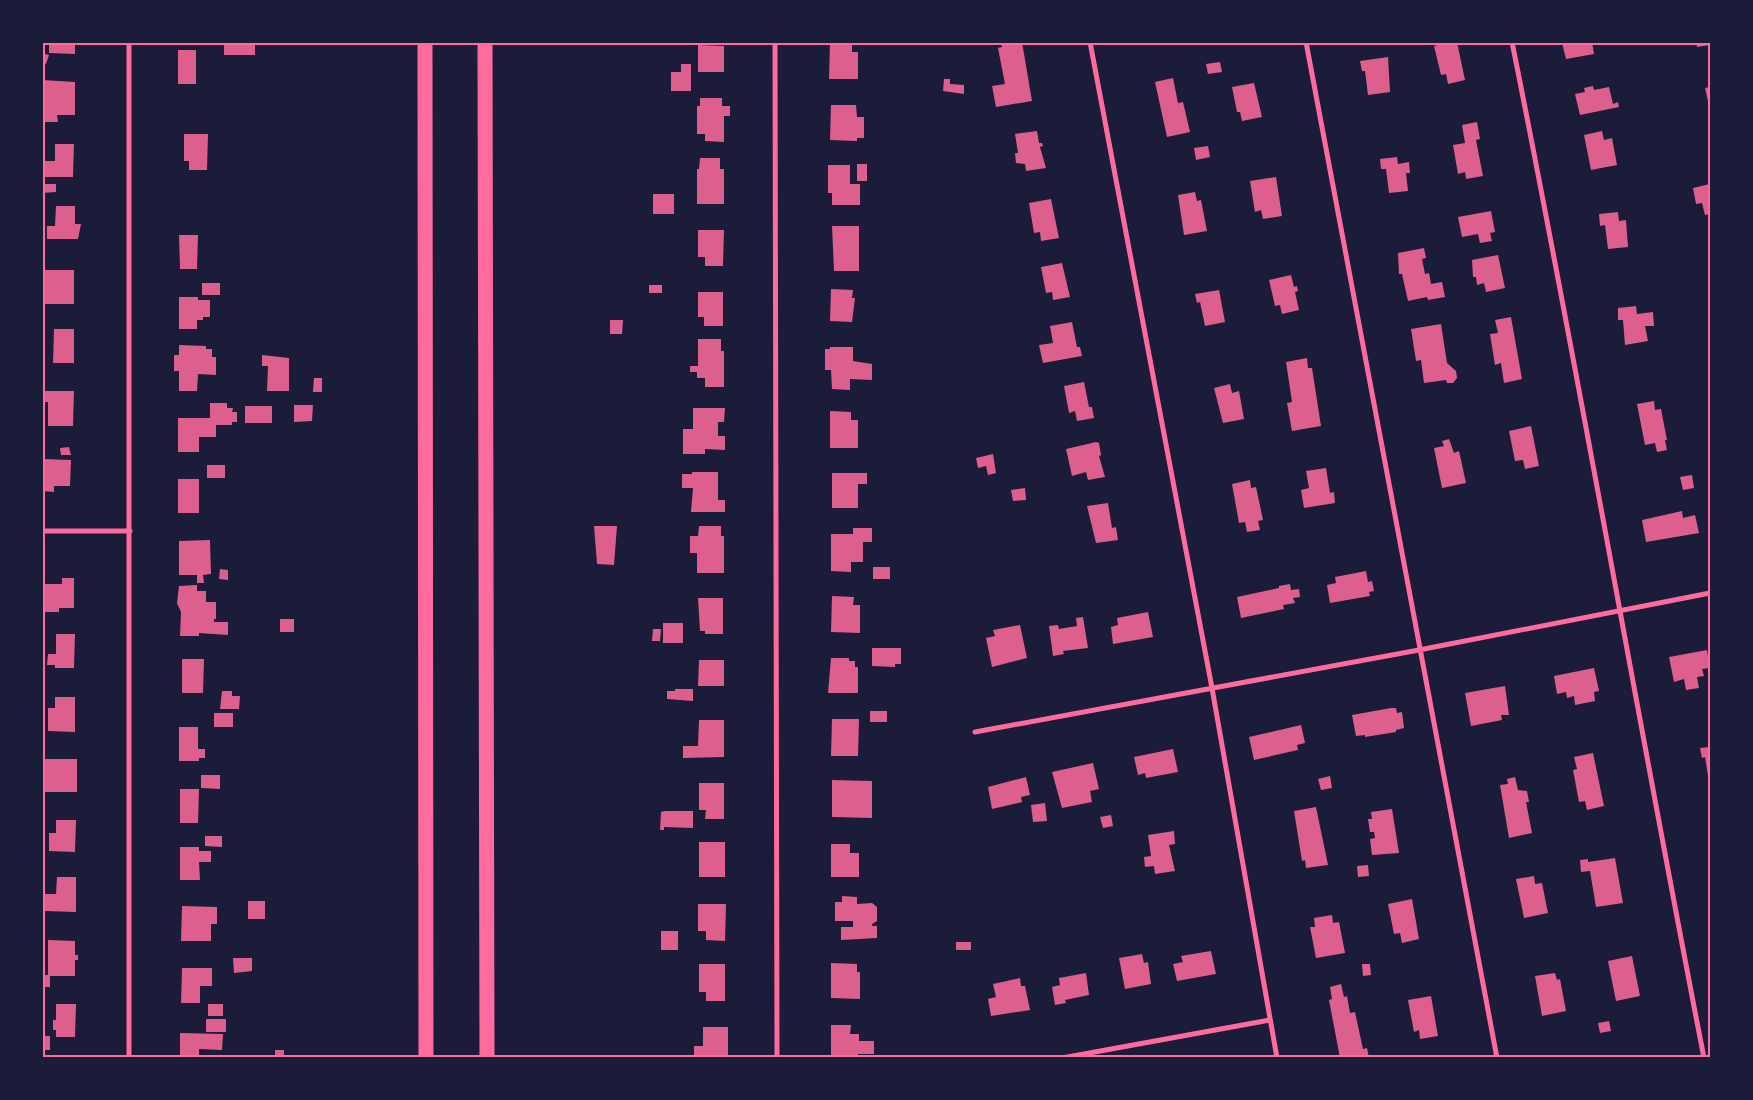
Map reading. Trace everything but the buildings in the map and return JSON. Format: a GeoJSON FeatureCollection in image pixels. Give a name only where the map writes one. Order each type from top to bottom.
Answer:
{"type":"FeatureCollection","features":[{"type":"Feature","properties":{"kind":"highway"},"geometry":{"type":"LineString","coordinates":[[425,42],[426,1058]]}},
{"type":"Feature","properties":{"kind":"highway"},"geometry":{"type":"LineString","coordinates":[[485,42],[487,1058]]}},
{"type":"Feature","properties":{"kind":"street"},"geometry":{"type":"LineString","coordinates":[[129,42],[129,1058]]}},
{"type":"Feature","properties":{"kind":"street"},"geometry":{"type":"LineString","coordinates":[[774,42],[777,1058]]}},
{"type":"Feature","properties":{"kind":"street"},"geometry":{"type":"LineString","coordinates":[[1090,42],[1212,688],[1277,1058]]}},
{"type":"Feature","properties":{"kind":"street"},"geometry":{"type":"LineString","coordinates":[[1306,42],[1497,1058]]}},
{"type":"Feature","properties":{"kind":"street"},"geometry":{"type":"LineString","coordinates":[[1512,42],[1551,237],[1619,611],[1704,1058]]}},
{"type":"Feature","properties":{"kind":"street"},"geometry":{"type":"LineString","coordinates":[[42,531],[130,531]]}},
{"type":"Feature","properties":{"kind":"street"},"geometry":{"type":"LineString","coordinates":[[975,732],[1419,650],[1710,593]]}},
{"type":"Feature","properties":{"kind":"street"},"geometry":{"type":"LineString","coordinates":[[1062,1058],[1270,1020]]}}]}
